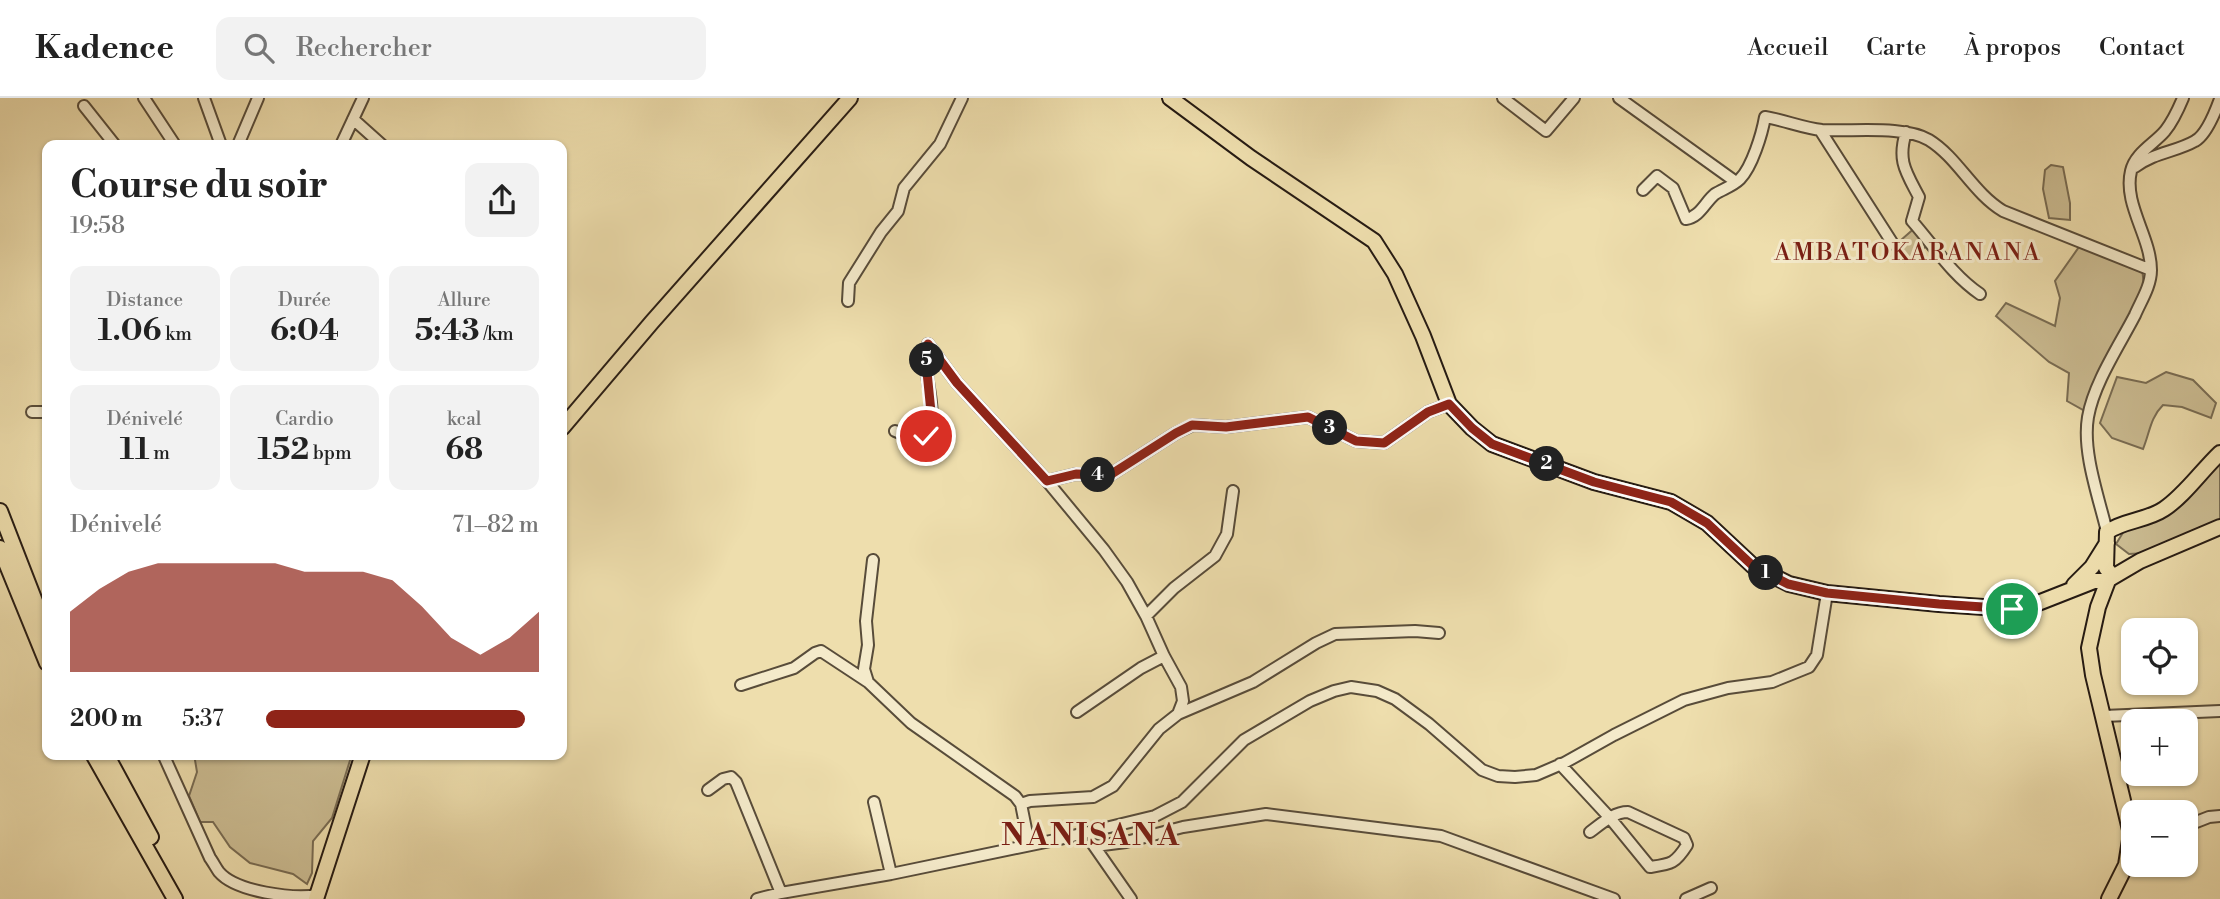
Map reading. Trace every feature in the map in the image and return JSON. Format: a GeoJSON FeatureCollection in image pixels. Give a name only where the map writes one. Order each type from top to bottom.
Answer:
{"type":"FeatureCollection","features":[{"type":"Feature","properties":{"kind":"main road"},"geometry":{"type":"LineString","coordinates":[[567,422],[850,98]]}},
{"type":"Feature","properties":{"kind":"main road"},"geometry":{"type":"LineString","coordinates":[[1170,98],[1251,158],[1374,241],[1395,274],[1449,404],[1492,444],[1594,482],[1671,502],[1707,523],[1753,566],[1788,584],[1827,593],[2012,609],[2039,603],[2220,527]]}},
{"type":"Feature","properties":{"kind":"main road"},"geometry":{"type":"LineString","coordinates":[[2066,591],[2092,567],[2107,537],[2122,524],[2129,524],[2165,509],[2220,453]]}},
{"type":"Feature","properties":{"kind":"main road"},"geometry":{"type":"LineString","coordinates":[[0,511],[42,619]]}},
{"type":"Feature","properties":{"kind":"main road"},"geometry":{"type":"LineString","coordinates":[[2107,537],[2113,554],[2118,558],[2140,561]]}},
{"type":"Feature","properties":{"kind":"main road"},"geometry":{"type":"LineString","coordinates":[[2107,537],[2098,607],[2089,648],[2123,800]]}},
{"type":"Feature","properties":{"kind":"main road"},"geometry":{"type":"LineString","coordinates":[[0,548],[42,651]]}},
{"type":"Feature","properties":{"kind":"main road"},"geometry":{"type":"LineString","coordinates":[[2098,607],[2116,582],[2140,561]]}},
{"type":"Feature","properties":{"kind":"main road"},"geometry":{"type":"LineString","coordinates":[[2066,591],[2079,587],[2086,589],[2092,592],[2098,607]]}},
{"type":"Feature","properties":{"kind":"main road"},"geometry":{"type":"LineString","coordinates":[[96,760],[175,899]]}},
{"type":"Feature","properties":{"kind":"main road"},"geometry":{"type":"LineString","coordinates":[[109,760],[186,899]]}},
{"type":"Feature","properties":{"kind":"main road"},"geometry":{"type":"LineString","coordinates":[[317,897],[361,760]]}},
{"type":"Feature","properties":{"kind":"main road"},"geometry":{"type":"LineString","coordinates":[[2109,899],[2122,877]]}},
{"type":"Feature","properties":{"kind":"street"},"geometry":{"type":"LineString","coordinates":[[144,98],[172,140]]}},
{"type":"Feature","properties":{"kind":"street"},"geometry":{"type":"LineString","coordinates":[[204,98],[219,140]]}},
{"type":"Feature","properties":{"kind":"street"},"geometry":{"type":"LineString","coordinates":[[240,140],[258,98]]}},
{"type":"Feature","properties":{"kind":"street"},"geometry":{"type":"LineString","coordinates":[[343,140],[363,98]]}},
{"type":"Feature","properties":{"kind":"street"},"geometry":{"type":"LineString","coordinates":[[848,301],[849,284],[881,232],[898,211],[904,188],[940,144],[962,98]]}},
{"type":"Feature","properties":{"kind":"street"},"geometry":{"type":"LineString","coordinates":[[1503,98],[1546,131],[1574,98]]}},
{"type":"Feature","properties":{"kind":"street"},"geometry":{"type":"LineString","coordinates":[[1619,98],[1737,182]]}},
{"type":"Feature","properties":{"kind":"street"},"geometry":{"type":"LineString","coordinates":[[2107,537],[2090,463],[2088,417],[2096,390],[2144,297],[2151,270],[2148,250],[2132,197],[2131,171],[2140,154],[2168,128],[2183,98]]}},
{"type":"Feature","properties":{"kind":"street"},"geometry":{"type":"LineString","coordinates":[[2131,171],[2148,159],[2198,140],[2214,115],[2220,99]]}},
{"type":"Feature","properties":{"kind":"street"},"geometry":{"type":"LineString","coordinates":[[84,106],[111,140]]}},
{"type":"Feature","properties":{"kind":"street"},"geometry":{"type":"LineString","coordinates":[[1643,190],[1657,176],[1673,188],[1686,219],[1694,218],[1715,195],[1737,182],[1750,161],[1765,117],[1821,130],[1906,132],[1930,141],[1985,197],[2003,211],[2151,270]]}},
{"type":"Feature","properties":{"kind":"street"},"geometry":{"type":"LineString","coordinates":[[353,119],[376,140]]}},
{"type":"Feature","properties":{"kind":"street"},"geometry":{"type":"LineString","coordinates":[[1821,130],[1893,244]]}},
{"type":"Feature","properties":{"kind":"street"},"geometry":{"type":"LineString","coordinates":[[1906,132],[1901,148],[1904,170],[1919,197],[1912,221],[1966,285],[1980,294]]}},
{"type":"Feature","properties":{"kind":"street"},"geometry":{"type":"LineString","coordinates":[[895,431],[919,440],[926,436],[932,422],[927,372],[928,344],[957,383],[1047,481],[1127,582],[1181,687],[1183,701],[1178,715]]}},
{"type":"Feature","properties":{"kind":"street"},"geometry":{"type":"LineString","coordinates":[[1047,481],[1076,474],[1110,475],[1192,425],[1226,427],[1308,417],[1356,441],[1384,443],[1428,412],[1449,404]]}},
{"type":"Feature","properties":{"kind":"street"},"geometry":{"type":"LineString","coordinates":[[32,412],[42,412]]}},
{"type":"Feature","properties":{"kind":"street"},"geometry":{"type":"LineString","coordinates":[[1146,616],[1174,588],[1215,556],[1227,534],[1233,491]]}},
{"type":"Feature","properties":{"kind":"street"},"geometry":{"type":"LineString","coordinates":[[868,682],[864,669],[873,560]]}},
{"type":"Feature","properties":{"kind":"street"},"geometry":{"type":"LineString","coordinates":[[757,899],[891,874],[1155,816],[1182,802],[1244,740],[1310,701],[1352,687],[1377,691],[1395,699],[1429,724],[1482,770],[1498,776],[1536,775],[1684,700],[1728,688],[1772,682],[1810,667],[1817,655],[1827,593]]}},
{"type":"Feature","properties":{"kind":"street"},"geometry":{"type":"LineString","coordinates":[[1021,804],[1030,800],[1093,797],[1113,786],[1159,729],[1178,715],[1253,682],[1335,634],[1415,631],[1439,633]]}},
{"type":"Feature","properties":{"kind":"street"},"geometry":{"type":"LineString","coordinates":[[741,685],[786,671],[821,651],[868,682],[911,723],[1006,789],[1021,804],[1029,844]]}},
{"type":"Feature","properties":{"kind":"street"},"geometry":{"type":"LineString","coordinates":[[1077,712],[1140,667],[1164,656]]}},
{"type":"Feature","properties":{"kind":"street"},"geometry":{"type":"LineString","coordinates":[[2104,716],[2220,711]]}},
{"type":"Feature","properties":{"kind":"street"},"geometry":{"type":"LineString","coordinates":[[166,760],[210,858],[220,873],[256,891],[278,897],[317,897]]}},
{"type":"Feature","properties":{"kind":"street"},"geometry":{"type":"LineString","coordinates":[[1560,764],[1610,818],[1650,867],[1673,863],[1678,860],[1687,845],[1684,838],[1628,812],[1620,812],[1610,818],[1590,832]]}},
{"type":"Feature","properties":{"kind":"street"},"geometry":{"type":"LineString","coordinates":[[708,790],[723,779],[731,778],[736,782],[781,893]]}},
{"type":"Feature","properties":{"kind":"street"},"geometry":{"type":"LineString","coordinates":[[874,803],[891,874]]}},
{"type":"Feature","properties":{"kind":"street"},"geometry":{"type":"LineString","coordinates":[[1095,846],[1126,842],[1183,827],[1266,814],[1441,836],[1614,899]]}},
{"type":"Feature","properties":{"kind":"street"},"geometry":{"type":"LineString","coordinates":[[2198,821],[2220,816]]}},
{"type":"Feature","properties":{"kind":"street"},"geometry":{"type":"LineString","coordinates":[[1083,833],[1131,899]]}},
{"type":"Feature","properties":{"kind":"street"},"geometry":{"type":"LineString","coordinates":[[1686,899],[1711,888]]}},
{"type":"Feature","properties":{"kind":"shaded area"},"geometry":{"type":"Polygon","coordinates":[[[2051,165],[2063,167],[2070,203],[2070,220],[2049,218],[2043,189],[2045,170],[2051,165]]]}},
{"type":"Feature","properties":{"kind":"shaded area"},"geometry":{"type":"Polygon","coordinates":[[[1917,226],[1931,243],[1905,262],[1893,247],[1917,226]]]}},
{"type":"Feature","properties":{"kind":"shaded area"},"geometry":{"type":"Polygon","coordinates":[[[2079,247],[2142,268],[2144,286],[2085,411],[2067,401],[2069,373],[2049,362],[1996,316],[2006,303],[2055,326],[2060,298],[2055,281],[2079,247]]]}},
{"type":"Feature","properties":{"kind":"shaded area"},"geometry":{"type":"Polygon","coordinates":[[[2166,372],[2193,380],[2216,403],[2211,418],[2182,407],[2163,405],[2153,420],[2143,449],[2112,438],[2100,423],[2117,377],[2146,383],[2166,372]]]}},
{"type":"Feature","properties":{"kind":"shaded area"},"geometry":{"type":"Polygon","coordinates":[[[2214,459],[2220,459],[2220,522],[2146,553],[2129,554],[2116,544],[2124,531],[2164,518],[2214,459]]]}},
{"type":"Feature","properties":{"kind":"shaded area"},"geometry":{"type":"Polygon","coordinates":[[[195,760],[350,760],[332,818],[313,841],[312,873],[307,884],[293,874],[250,863],[230,847],[213,822],[200,822],[189,796],[197,772],[195,760]]]}},
{"type":"Feature","properties":{"kind":"district","name":"AMBATOKARANANA"},"geometry":{"type":"Point","coordinates":[1908,252]}},
{"type":"Feature","properties":{"kind":"district","name":"NANISANA"},"geometry":{"type":"Point","coordinates":[1091,835]}},
{"type":"Feature","properties":{"kind":"route"},"geometry":{"type":"LineString","coordinates":[[926,436],[932,422],[927,372],[928,344],[957,383],[1047,481],[1076,474],[1110,475],[1192,425],[1226,427],[1308,417],[1356,441],[1384,443],[1428,412],[1449,404],[1492,444],[1594,482],[1671,502],[1707,523],[1753,566],[1788,584],[1827,593],[2012,609]]}}]}
